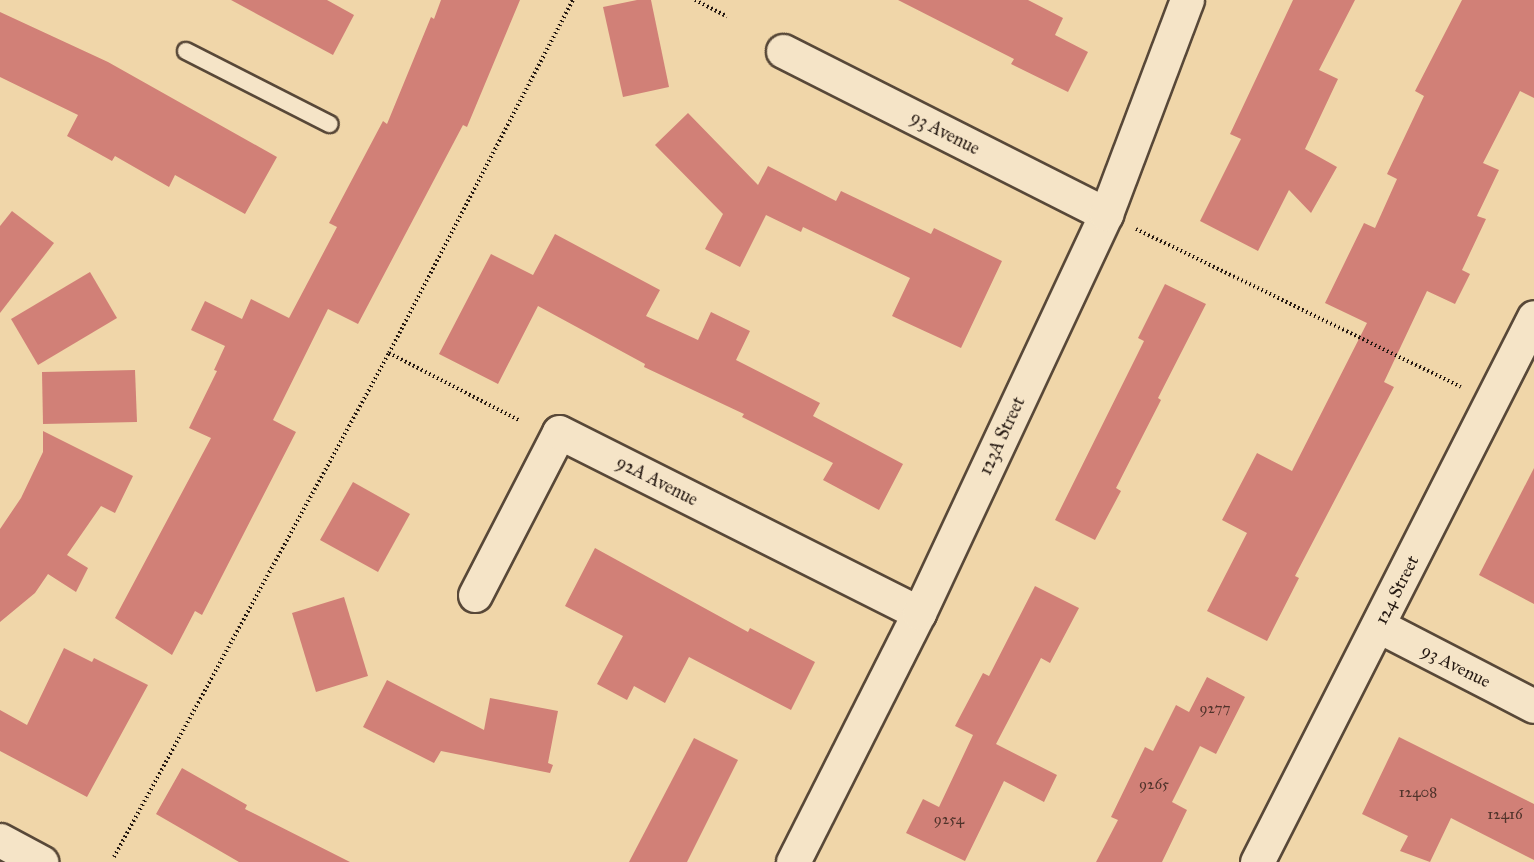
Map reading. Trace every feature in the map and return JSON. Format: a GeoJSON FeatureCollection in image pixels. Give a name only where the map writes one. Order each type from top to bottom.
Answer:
{"type":"FeatureCollection","features":[{"type":"Feature","properties":{"kind":"street","name":"123A Street"},"geometry":{"type":"LineString","coordinates":[[793,862],[1118,220],[1187,0]]}},
{"type":"Feature","properties":{"kind":"street","name":"93 Avenue"},"geometry":{"type":"LineString","coordinates":[[783,51],[1118,220]]}},
{"type":"Feature","properties":{"kind":"street","name":"124 Street"},"geometry":{"type":"LineString","coordinates":[[1257,862],[1379,626],[1534,317]]}},
{"type":"Feature","properties":{"kind":"street","name":"92A Avenue"},"geometry":{"type":"LineString","coordinates":[[475,595],[559,432],[919,613]]}},
{"type":"Feature","properties":{"kind":"street","name":"93 Avenue"},"geometry":{"type":"LineString","coordinates":[[1379,626],[1534,706]]}},
{"type":"Feature","properties":{"kind":"street"},"geometry":{"type":"LineString","coordinates":[[0,840],[40,862]]}},
{"type":"Feature","properties":{"kind":"lane"},"geometry":{"type":"LineString","coordinates":[[186,51],[329,124]]}},
{"type":"Feature","properties":{"kind":"path"},"geometry":{"type":"LineString","coordinates":[[114,857],[389,353],[573,0]]}},
{"type":"Feature","properties":{"kind":"path"},"geometry":{"type":"LineString","coordinates":[[695,0],[728,16]]}},
{"type":"Feature","properties":{"kind":"path"},"geometry":{"type":"LineString","coordinates":[[1118,220],[1491,402]]}},
{"type":"Feature","properties":{"kind":"path"},"geometry":{"type":"LineString","coordinates":[[389,353],[519,420]]}},
{"type":"Feature","properties":{"kind":"building"},"geometry":{"type":"Polygon","coordinates":[[[231,0],[327,0],[354,15],[333,55],[231,0]]]}},
{"type":"Feature","properties":{"kind":"building"},"geometry":{"type":"Polygon","coordinates":[[[441,0],[520,0],[467,127],[463,125],[358,324],[328,309],[273,420],[296,432],[202,615],[195,611],[172,655],[115,618],[211,438],[189,428],[217,371],[214,370],[225,346],[191,330],[205,301],[242,319],[251,299],[289,318],[337,227],[329,223],[383,121],[387,124],[431,17],[434,19],[441,0]]]}},
{"type":"Feature","properties":{"kind":"building"},"geometry":{"type":"Polygon","coordinates":[[[637,0],[651,0],[669,87],[623,97],[603,7],[637,0]]]}},
{"type":"Feature","properties":{"kind":"building"},"geometry":{"type":"Polygon","coordinates":[[[898,0],[1028,0],[1063,18],[1055,35],[1088,52],[1068,92],[1011,64],[1014,59],[898,0]]]}},
{"type":"Feature","properties":{"kind":"building"},"geometry":{"type":"Polygon","coordinates":[[[1293,0],[1355,0],[1319,70],[1338,79],[1305,149],[1337,167],[1311,213],[1289,190],[1258,251],[1200,221],[1241,139],[1230,134],[1293,0]]]}},
{"type":"Feature","properties":{"kind":"building"},"geometry":{"type":"Polygon","coordinates":[[[1462,0],[1534,0],[1534,98],[1520,91],[1483,163],[1499,170],[1477,216],[1486,219],[1462,270],[1470,274],[1455,304],[1427,291],[1384,382],[1394,387],[1295,576],[1299,578],[1267,641],[1207,611],[1247,533],[1222,520],[1257,453],[1292,471],[1367,323],[1325,303],[1364,223],[1375,228],[1397,179],[1387,174],[1424,96],[1415,91],[1462,0]]]}},
{"type":"Feature","properties":{"kind":"building"},"geometry":{"type":"Polygon","coordinates":[[[0,12],[108,62],[277,157],[245,214],[175,175],[169,187],[115,156],[112,161],[67,136],[78,115],[0,77],[0,12]]]}},
{"type":"Feature","properties":{"kind":"building"},"geometry":{"type":"Polygon","coordinates":[[[688,113],[758,185],[768,166],[836,201],[841,191],[931,234],[934,228],[1002,261],[961,348],[892,316],[910,278],[803,227],[801,232],[766,215],[740,267],[705,249],[723,214],[655,145],[688,113]]]}},
{"type":"Feature","properties":{"kind":"building"},"geometry":{"type":"Polygon","coordinates":[[[12,211],[54,243],[0,313],[0,226],[12,211]]]}},
{"type":"Feature","properties":{"kind":"building"},"geometry":{"type":"Polygon","coordinates":[[[555,234],[660,290],[646,316],[698,340],[711,312],[750,331],[736,360],[820,403],[813,416],[903,464],[879,510],[823,480],[833,463],[742,417],[744,414],[644,367],[645,364],[538,306],[498,384],[439,354],[491,254],[533,275],[555,234]]]}},
{"type":"Feature","properties":{"kind":"building"},"geometry":{"type":"Polygon","coordinates":[[[90,272],[117,318],[38,365],[11,319],[90,272]]]}},
{"type":"Feature","properties":{"kind":"building"},"geometry":{"type":"Polygon","coordinates":[[[1165,284],[1206,304],[1158,398],[1161,400],[1116,488],[1121,491],[1095,540],[1055,520],[1144,341],[1138,338],[1165,284]]]}},
{"type":"Feature","properties":{"kind":"building"},"geometry":{"type":"Polygon","coordinates":[[[135,370],[137,422],[43,424],[42,372],[135,370]]]}},
{"type":"Feature","properties":{"kind":"building"},"geometry":{"type":"Polygon","coordinates":[[[43,431],[133,476],[115,513],[101,506],[67,555],[88,568],[76,592],[48,574],[35,593],[0,622],[0,529],[21,498],[43,452],[43,431]]]}},
{"type":"Feature","properties":{"kind":"building"},"geometry":{"type":"Polygon","coordinates":[[[1534,468],[1534,604],[1479,575],[1534,468]]]}},
{"type":"Feature","properties":{"kind":"building"},"geometry":{"type":"Polygon","coordinates":[[[353,482],[410,514],[378,572],[320,540],[353,482]]]}},
{"type":"Feature","properties":{"kind":"building"},"geometry":{"type":"Polygon","coordinates":[[[595,548],[748,632],[750,628],[815,662],[791,710],[689,657],[665,703],[634,686],[627,700],[597,684],[623,636],[565,606],[595,548]]]}},
{"type":"Feature","properties":{"kind":"building"},"geometry":{"type":"Polygon","coordinates":[[[1035,586],[1079,608],[1050,663],[1041,658],[996,744],[1057,775],[1044,802],[1004,781],[965,861],[906,833],[923,799],[939,807],[973,735],[955,726],[983,673],[989,676],[1035,586]]]}},
{"type":"Feature","properties":{"kind":"building"},"geometry":{"type":"Polygon","coordinates":[[[344,597],[368,676],[316,692],[292,613],[344,597]]]}},
{"type":"Feature","properties":{"kind":"building"},"geometry":{"type":"Polygon","coordinates":[[[64,648],[92,662],[94,658],[148,685],[87,797],[0,751],[0,710],[27,725],[64,648]]]}},
{"type":"Feature","properties":{"kind":"building"},"geometry":{"type":"Polygon","coordinates":[[[1207,677],[1245,697],[1216,754],[1200,746],[1172,802],[1187,810],[1162,862],[1096,862],[1118,820],[1111,817],[1145,747],[1153,751],[1176,705],[1189,712],[1207,677]]]}},
{"type":"Feature","properties":{"kind":"building"},"geometry":{"type":"Polygon","coordinates":[[[387,680],[484,730],[490,698],[558,711],[548,763],[553,765],[550,773],[441,751],[434,763],[363,727],[387,680]]]}},
{"type":"Feature","properties":{"kind":"building"},"geometry":{"type":"Polygon","coordinates":[[[1399,737],[1534,804],[1534,860],[1451,818],[1430,862],[1400,851],[1408,836],[1362,814],[1399,737]]]}},
{"type":"Feature","properties":{"kind":"building"},"geometry":{"type":"Polygon","coordinates":[[[694,738],[738,760],[687,862],[629,862],[694,738]]]}},
{"type":"Feature","properties":{"kind":"building"},"geometry":{"type":"Polygon","coordinates":[[[182,768],[247,805],[245,809],[350,862],[239,862],[156,814],[182,768]]]}}]}
